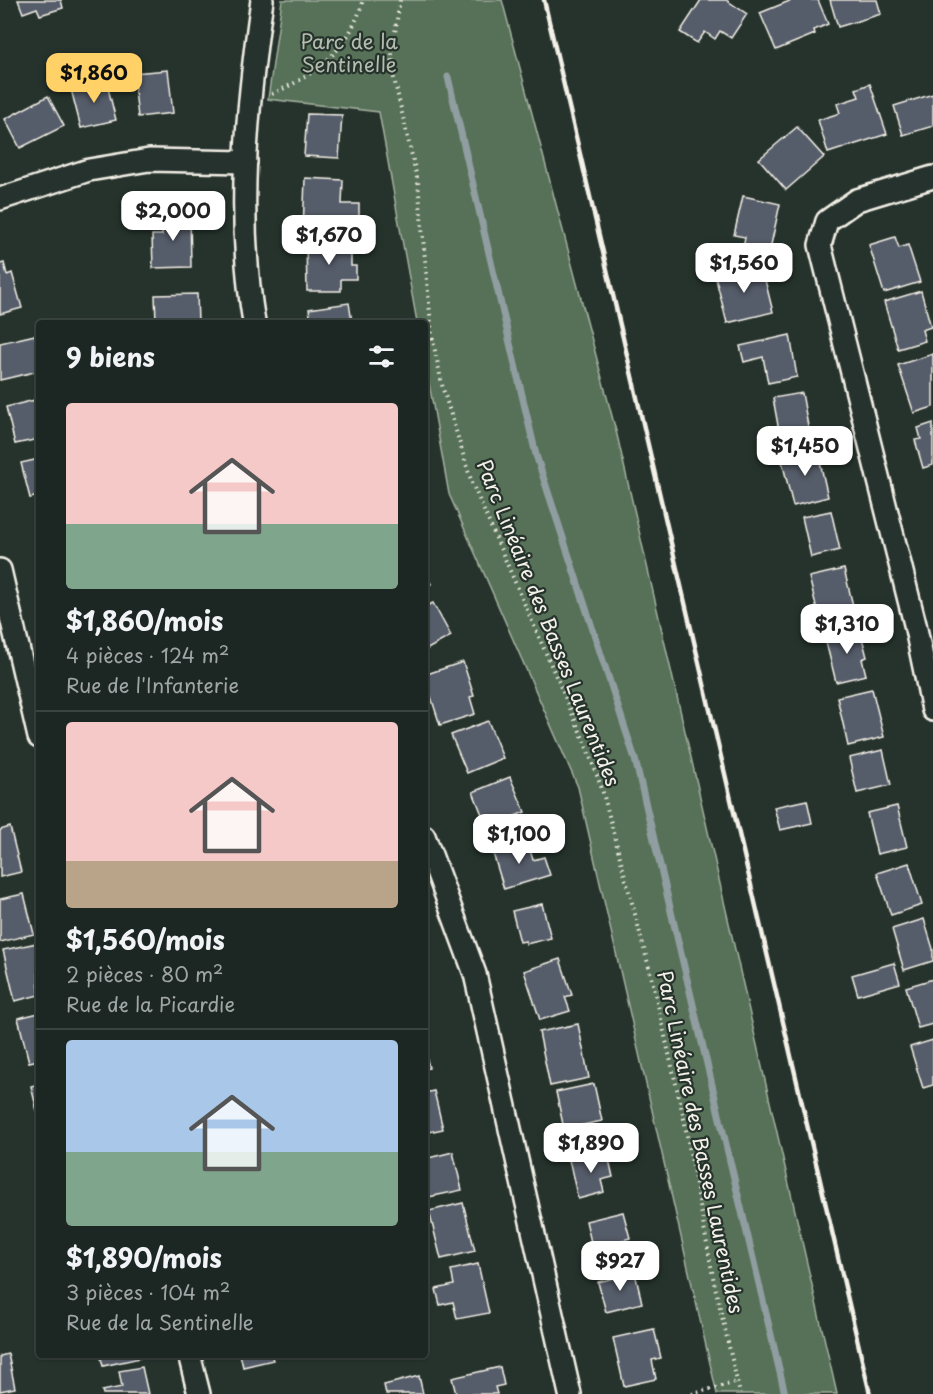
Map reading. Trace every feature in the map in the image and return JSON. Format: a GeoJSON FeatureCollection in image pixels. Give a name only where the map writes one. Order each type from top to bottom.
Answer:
{"type":"FeatureCollection","features":[{"type":"Feature","properties":{"kind":"street"},"geometry":{"type":"LineString","coordinates":[[254,320],[245,238],[246,162],[262,0]]}},
{"type":"Feature","properties":{"kind":"street"},"geometry":{"type":"LineString","coordinates":[[0,200],[89,170],[149,160],[246,162]]}},
{"type":"Feature","properties":{"kind":"street"},"geometry":{"type":"LineString","coordinates":[[933,177],[857,200],[827,221],[820,245],[924,621],[933,710]]}},
{"type":"Feature","properties":{"kind":"street"},"geometry":{"type":"LineString","coordinates":[[0,570],[36,724]]}},
{"type":"Feature","properties":{"kind":"street"},"geometry":{"type":"LineString","coordinates":[[428,847],[475,974],[570,1394]]}},
{"type":"Feature","properties":{"kind":"street"},"geometry":{"type":"LineString","coordinates":[[190,1358],[199,1394]]}},
{"type":"Feature","properties":{"kind":"path"},"geometry":{"type":"LineString","coordinates":[[268,95],[325,65],[348,38],[363,0]]}},
{"type":"Feature","properties":{"kind":"path","name":"Parc Linéaire des Basses Laurentides"},"geometry":{"type":"LineString","coordinates":[[400,0],[392,53],[393,74],[418,182],[432,336],[443,389],[472,483],[585,743],[602,789],[651,975],[684,1119],[714,1282],[740,1394]]}},
{"type":"Feature","properties":{"kind":"path"},"geometry":{"type":"LineString","coordinates":[[692,1394],[737,1382]]}},
{"type":"Feature","properties":{"kind":"green space","name":"Parc de la Sentinelle"},"geometry":{"type":"Polygon","coordinates":[[[282,0],[502,0],[617,435],[837,1394],[717,1394],[578,787],[449,494],[428,378],[428,320],[417,320],[379,112],[268,99],[282,0]]]}},
{"type":"Feature","properties":{"kind":"building"},"geometry":{"type":"Polygon","coordinates":[[[18,0],[61,0],[63,8],[40,15],[37,8],[23,13],[18,0]]]}},
{"type":"Feature","properties":{"kind":"building"},"geometry":{"type":"Polygon","coordinates":[[[701,0],[726,0],[747,14],[731,38],[720,31],[715,39],[705,32],[697,43],[680,32],[701,0]]]}},
{"type":"Feature","properties":{"kind":"building"},"geometry":{"type":"Polygon","coordinates":[[[792,0],[818,0],[828,24],[814,30],[815,34],[776,50],[760,13],[792,0]]]}},
{"type":"Feature","properties":{"kind":"building"},"geometry":{"type":"Polygon","coordinates":[[[830,0],[877,0],[881,14],[838,27],[830,0]]]}},
{"type":"Feature","properties":{"kind":"building"},"geometry":{"type":"Polygon","coordinates":[[[168,70],[173,113],[138,117],[133,73],[168,70]]]}},
{"type":"Feature","properties":{"kind":"building"},"geometry":{"type":"Polygon","coordinates":[[[106,80],[116,120],[81,128],[71,89],[106,80]]]}},
{"type":"Feature","properties":{"kind":"building"},"geometry":{"type":"Polygon","coordinates":[[[870,84],[887,134],[828,153],[818,120],[840,113],[837,104],[859,97],[856,89],[870,84]]]}},
{"type":"Feature","properties":{"kind":"building"},"geometry":{"type":"Polygon","coordinates":[[[933,94],[933,126],[903,135],[894,106],[933,94]]]}},
{"type":"Feature","properties":{"kind":"building"},"geometry":{"type":"Polygon","coordinates":[[[48,96],[64,126],[20,148],[5,119],[48,96]]]}},
{"type":"Feature","properties":{"kind":"building"},"geometry":{"type":"Polygon","coordinates":[[[307,114],[342,115],[339,158],[304,156],[307,114]]]}},
{"type":"Feature","properties":{"kind":"building"},"geometry":{"type":"Polygon","coordinates":[[[797,127],[824,157],[786,190],[759,159],[797,127]]]}},
{"type":"Feature","properties":{"kind":"building"},"geometry":{"type":"Polygon","coordinates":[[[305,178],[343,180],[342,204],[359,204],[359,219],[338,218],[337,232],[303,231],[305,178]]]}},
{"type":"Feature","properties":{"kind":"building"},"geometry":{"type":"Polygon","coordinates":[[[743,196],[780,204],[769,254],[743,249],[745,237],[734,235],[743,196]]]}},
{"type":"Feature","properties":{"kind":"building"},"geometry":{"type":"Polygon","coordinates":[[[161,213],[190,213],[191,267],[153,268],[152,235],[162,235],[161,213]]]}},
{"type":"Feature","properties":{"kind":"building"},"geometry":{"type":"Polygon","coordinates":[[[895,237],[899,248],[908,245],[920,282],[884,293],[869,245],[895,237]]]}},
{"type":"Feature","properties":{"kind":"building"},"geometry":{"type":"Polygon","coordinates":[[[306,242],[351,242],[351,266],[356,266],[356,279],[341,279],[341,291],[307,291],[306,242]]]}},
{"type":"Feature","properties":{"kind":"building"},"geometry":{"type":"Polygon","coordinates":[[[4,263],[7,275],[12,273],[22,308],[0,314],[0,264],[4,263]]]}},
{"type":"Feature","properties":{"kind":"building"},"geometry":{"type":"Polygon","coordinates":[[[761,264],[773,312],[727,323],[715,275],[761,264]]]}},
{"type":"Feature","properties":{"kind":"building"},"geometry":{"type":"Polygon","coordinates":[[[921,291],[931,327],[922,330],[925,341],[898,349],[884,302],[921,291]]]}},
{"type":"Feature","properties":{"kind":"building"},"geometry":{"type":"Polygon","coordinates":[[[197,294],[198,320],[156,320],[155,295],[197,294]]]}},
{"type":"Feature","properties":{"kind":"building"},"geometry":{"type":"Polygon","coordinates":[[[349,303],[352,320],[311,320],[309,309],[349,303]]]}},
{"type":"Feature","properties":{"kind":"building"},"geometry":{"type":"Polygon","coordinates":[[[35,335],[36,372],[0,380],[0,343],[35,335]]]}},
{"type":"Feature","properties":{"kind":"building"},"geometry":{"type":"Polygon","coordinates":[[[790,335],[797,377],[768,383],[763,357],[744,362],[740,346],[790,335]]]}},
{"type":"Feature","properties":{"kind":"building"},"geometry":{"type":"Polygon","coordinates":[[[933,354],[933,407],[914,413],[898,365],[933,354]]]}},
{"type":"Feature","properties":{"kind":"building"},"geometry":{"type":"Polygon","coordinates":[[[802,393],[810,437],[781,442],[773,398],[802,393]]]}},
{"type":"Feature","properties":{"kind":"building"},"geometry":{"type":"Polygon","coordinates":[[[36,400],[36,440],[15,444],[6,407],[36,400]]]}},
{"type":"Feature","properties":{"kind":"building"},"geometry":{"type":"Polygon","coordinates":[[[933,423],[933,465],[923,468],[915,440],[921,439],[918,428],[933,423]]]}},
{"type":"Feature","properties":{"kind":"building"},"geometry":{"type":"Polygon","coordinates":[[[817,449],[828,497],[793,506],[781,457],[817,449]]]}},
{"type":"Feature","properties":{"kind":"building"},"geometry":{"type":"Polygon","coordinates":[[[36,460],[36,497],[30,498],[21,463],[36,460]]]}},
{"type":"Feature","properties":{"kind":"building"},"geometry":{"type":"Polygon","coordinates":[[[831,511],[840,550],[811,557],[802,517],[831,511]]]}},
{"type":"Feature","properties":{"kind":"building"},"geometry":{"type":"Polygon","coordinates":[[[844,569],[856,618],[821,626],[809,577],[844,569]]]}},
{"type":"Feature","properties":{"kind":"building"},"geometry":{"type":"Polygon","coordinates":[[[433,603],[451,636],[428,649],[428,605],[433,603]]]}},
{"type":"Feature","properties":{"kind":"building"},"geometry":{"type":"Polygon","coordinates":[[[860,630],[867,657],[862,659],[866,675],[836,682],[825,638],[860,630]]]}},
{"type":"Feature","properties":{"kind":"building"},"geometry":{"type":"Polygon","coordinates":[[[463,662],[474,696],[470,697],[475,714],[440,725],[428,688],[428,674],[463,662]]]}},
{"type":"Feature","properties":{"kind":"building"},"geometry":{"type":"Polygon","coordinates":[[[872,689],[884,737],[848,746],[837,697],[872,689]]]}},
{"type":"Feature","properties":{"kind":"building"},"geometry":{"type":"Polygon","coordinates":[[[488,721],[503,758],[467,773],[451,735],[488,721]]]}},
{"type":"Feature","properties":{"kind":"building"},"geometry":{"type":"Polygon","coordinates":[[[883,750],[891,785],[857,793],[849,758],[883,750]]]}},
{"type":"Feature","properties":{"kind":"building"},"geometry":{"type":"Polygon","coordinates":[[[510,777],[525,812],[487,827],[473,792],[510,777]]]}},
{"type":"Feature","properties":{"kind":"building"},"geometry":{"type":"Polygon","coordinates":[[[807,800],[812,823],[780,830],[774,807],[807,800]]]}},
{"type":"Feature","properties":{"kind":"building"},"geometry":{"type":"Polygon","coordinates":[[[897,806],[907,847],[877,854],[867,813],[897,806]]]}},
{"type":"Feature","properties":{"kind":"building"},"geometry":{"type":"Polygon","coordinates":[[[10,827],[21,872],[0,877],[0,830],[10,827]]]}},
{"type":"Feature","properties":{"kind":"building"},"geometry":{"type":"Polygon","coordinates":[[[527,840],[533,860],[544,857],[550,875],[504,889],[492,850],[527,840]]]}},
{"type":"Feature","properties":{"kind":"building"},"geometry":{"type":"Polygon","coordinates":[[[909,863],[922,905],[891,915],[877,873],[909,863]]]}},
{"type":"Feature","properties":{"kind":"building"},"geometry":{"type":"Polygon","coordinates":[[[24,894],[34,934],[0,942],[0,899],[24,894]]]}},
{"type":"Feature","properties":{"kind":"building"},"geometry":{"type":"Polygon","coordinates":[[[542,904],[551,938],[526,944],[526,941],[520,942],[512,911],[542,904]]]}},
{"type":"Feature","properties":{"kind":"building"},"geometry":{"type":"Polygon","coordinates":[[[924,919],[933,949],[933,961],[904,970],[892,929],[924,919]]]}},
{"type":"Feature","properties":{"kind":"building"},"geometry":{"type":"Polygon","coordinates":[[[36,943],[36,996],[15,1001],[3,950],[36,943]]]}},
{"type":"Feature","properties":{"kind":"building"},"geometry":{"type":"Polygon","coordinates":[[[560,959],[572,995],[565,997],[570,1011],[540,1020],[524,971],[560,959]]]}},
{"type":"Feature","properties":{"kind":"building"},"geometry":{"type":"Polygon","coordinates":[[[894,963],[900,983],[858,995],[852,975],[894,963]]]}},
{"type":"Feature","properties":{"kind":"building"},"geometry":{"type":"Polygon","coordinates":[[[933,979],[933,1024],[918,1028],[906,987],[933,979]]]}},
{"type":"Feature","properties":{"kind":"building"},"geometry":{"type":"Polygon","coordinates":[[[36,1014],[36,1061],[29,1062],[18,1018],[36,1014]]]}},
{"type":"Feature","properties":{"kind":"building"},"geometry":{"type":"Polygon","coordinates":[[[578,1024],[589,1078],[550,1086],[539,1032],[578,1024]]]}},
{"type":"Feature","properties":{"kind":"building"},"geometry":{"type":"Polygon","coordinates":[[[933,1040],[933,1085],[923,1088],[910,1047],[933,1040]]]}},
{"type":"Feature","properties":{"kind":"building"},"geometry":{"type":"Polygon","coordinates":[[[594,1084],[602,1121],[564,1129],[556,1092],[594,1084]]]}},
{"type":"Feature","properties":{"kind":"building"},"geometry":{"type":"Polygon","coordinates":[[[36,1085],[36,1107],[31,1086],[36,1085]]]}},
{"type":"Feature","properties":{"kind":"building"},"geometry":{"type":"Polygon","coordinates":[[[434,1091],[443,1129],[428,1132],[428,1092],[434,1091]]]}},
{"type":"Feature","properties":{"kind":"building"},"geometry":{"type":"Polygon","coordinates":[[[607,1151],[613,1177],[601,1180],[604,1192],[578,1199],[569,1160],[607,1151]]]}},
{"type":"Feature","properties":{"kind":"building"},"geometry":{"type":"Polygon","coordinates":[[[453,1152],[462,1190],[428,1197],[428,1158],[453,1152]]]}},
{"type":"Feature","properties":{"kind":"building"},"geometry":{"type":"Polygon","coordinates":[[[463,1203],[475,1251],[441,1259],[429,1211],[463,1203]]]}},
{"type":"Feature","properties":{"kind":"building"},"geometry":{"type":"Polygon","coordinates":[[[623,1212],[630,1238],[619,1241],[622,1252],[595,1259],[586,1221],[623,1212]]]}},
{"type":"Feature","properties":{"kind":"building"},"geometry":{"type":"Polygon","coordinates":[[[478,1264],[489,1313],[457,1319],[453,1302],[440,1305],[436,1289],[454,1285],[451,1270],[478,1264]]]}},
{"type":"Feature","properties":{"kind":"building"},"geometry":{"type":"Polygon","coordinates":[[[635,1273],[642,1303],[606,1312],[598,1282],[635,1273]]]}},
{"type":"Feature","properties":{"kind":"building"},"geometry":{"type":"Polygon","coordinates":[[[654,1329],[661,1358],[652,1360],[656,1379],[624,1386],[613,1338],[654,1329]]]}},
{"type":"Feature","properties":{"kind":"building"},"geometry":{"type":"Polygon","coordinates":[[[8,1354],[15,1388],[0,1391],[0,1356],[8,1354]]]}},
{"type":"Feature","properties":{"kind":"building"},"geometry":{"type":"Polygon","coordinates":[[[101,1358],[140,1358],[103,1366],[101,1358]]]}},
{"type":"Feature","properties":{"kind":"building"},"geometry":{"type":"Polygon","coordinates":[[[241,1358],[272,1358],[273,1360],[243,1367],[241,1358]]]}},
{"type":"Feature","properties":{"kind":"building"},"geometry":{"type":"Polygon","coordinates":[[[142,1367],[148,1394],[103,1394],[102,1391],[122,1387],[119,1371],[142,1367]]]}},
{"type":"Feature","properties":{"kind":"building"},"geometry":{"type":"Polygon","coordinates":[[[500,1367],[504,1385],[495,1387],[497,1394],[456,1394],[452,1378],[500,1367]]]}},
{"type":"Feature","properties":{"kind":"building"},"geometry":{"type":"Polygon","coordinates":[[[419,1376],[423,1394],[386,1394],[384,1385],[419,1376]]]}},
{"type":"Feature","properties":{"kind":"waterway"},"geometry":{"type":"LineString","coordinates":[[448,77],[536,455],[635,759],[785,1394]]}},
{"type":"Feature","properties":{"kind":"railway"},"geometry":{"type":"LineString","coordinates":[[544,0],[870,1394]]}}]}
